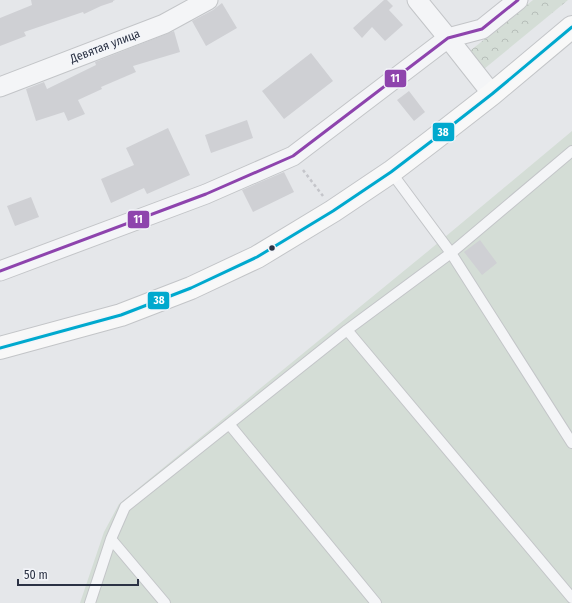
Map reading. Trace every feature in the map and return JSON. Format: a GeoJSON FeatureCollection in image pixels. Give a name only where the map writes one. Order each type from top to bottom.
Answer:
{"type":"FeatureCollection","features":[{"type":"Feature","properties":{"kind":"main road"},"geometry":{"type":"LineString","coordinates":[[0,348],[121,315],[192,288],[257,257],[333,211],[390,172],[492,94],[572,27]]}},
{"type":"Feature","properties":{"kind":"street","name":"Девятая улица"},"geometry":{"type":"LineString","coordinates":[[0,87],[164,24],[208,0]]}},
{"type":"Feature","properties":{"kind":"street"},"geometry":{"type":"LineString","coordinates":[[417,0],[492,94]]}},
{"type":"Feature","properties":{"kind":"street"},"geometry":{"type":"LineString","coordinates":[[0,271],[206,194],[293,156],[448,38],[482,29],[518,0]]}},
{"type":"Feature","properties":{"kind":"lane"},"geometry":{"type":"LineString","coordinates":[[90,603],[111,539],[124,507],[347,330],[451,253],[572,151]]}},
{"type":"Feature","properties":{"kind":"lane"},"geometry":{"type":"LineString","coordinates":[[390,172],[451,253],[572,443]]}},
{"type":"Feature","properties":{"kind":"lane"},"geometry":{"type":"LineString","coordinates":[[347,330],[572,598]]}},
{"type":"Feature","properties":{"kind":"lane"},"geometry":{"type":"LineString","coordinates":[[229,424],[376,603]]}},
{"type":"Feature","properties":{"kind":"lane"},"geometry":{"type":"LineString","coordinates":[[111,539],[165,603]]}},
{"type":"Feature","properties":{"kind":"path"},"geometry":{"type":"LineString","coordinates":[[293,156],[333,211]]}},
{"type":"Feature","properties":{"kind":"green space"},"geometry":{"type":"Polygon","coordinates":[[[533,0],[568,0],[484,69],[470,51],[533,0]]]}},
{"type":"Feature","properties":{"kind":"green space"},"geometry":{"type":"Polygon","coordinates":[[[572,131],[572,603],[80,603],[104,532],[119,504],[427,252],[572,131]]]}},
{"type":"Feature","properties":{"kind":"building"},"geometry":{"type":"Polygon","coordinates":[[[31,0],[115,0],[84,14],[83,12],[24,32],[26,36],[0,46],[0,18],[32,5],[31,0]]]}},
{"type":"Feature","properties":{"kind":"building"},"geometry":{"type":"Polygon","coordinates":[[[384,0],[387,0],[393,6],[389,10],[403,25],[385,41],[372,27],[362,38],[353,28],[384,0]]]}},
{"type":"Feature","properties":{"kind":"building"},"geometry":{"type":"Polygon","coordinates":[[[222,3],[237,28],[206,46],[192,21],[213,10],[222,3]]]}},
{"type":"Feature","properties":{"kind":"building"},"geometry":{"type":"Polygon","coordinates":[[[174,31],[180,52],[133,66],[136,72],[101,87],[102,89],[78,100],[85,114],[68,121],[64,112],[36,121],[26,89],[44,82],[47,89],[96,65],[95,62],[174,31]]]}},
{"type":"Feature","properties":{"kind":"building"},"geometry":{"type":"Polygon","coordinates":[[[311,53],[333,81],[284,119],[262,91],[311,53]]]}},
{"type":"Feature","properties":{"kind":"building"},"geometry":{"type":"Polygon","coordinates":[[[409,91],[425,112],[414,121],[397,100],[409,91]]]}},
{"type":"Feature","properties":{"kind":"building"},"geometry":{"type":"Polygon","coordinates":[[[247,120],[253,138],[211,153],[205,135],[247,120]]]}},
{"type":"Feature","properties":{"kind":"building"},"geometry":{"type":"Polygon","coordinates":[[[168,128],[190,175],[147,194],[144,188],[111,203],[101,179],[134,165],[126,148],[168,128]]]}},
{"type":"Feature","properties":{"kind":"building"},"geometry":{"type":"Polygon","coordinates":[[[284,172],[294,192],[253,212],[242,190],[284,172]]]}},
{"type":"Feature","properties":{"kind":"building"},"geometry":{"type":"Polygon","coordinates":[[[31,197],[39,217],[15,226],[7,206],[31,197]]]}},
{"type":"Feature","properties":{"kind":"building"},"geometry":{"type":"Polygon","coordinates":[[[480,240],[497,263],[482,275],[464,252],[480,240]]]}},
{"type":"Feature","properties":{"kind":"transit line","name":"11"},"geometry":{"type":"LineString","coordinates":[[0,271],[206,194],[293,156],[448,38],[482,29],[518,0]]}},
{"type":"Feature","properties":{"kind":"transit line","name":"38"},"geometry":{"type":"LineString","coordinates":[[0,348],[121,315],[191,288],[257,257],[333,211],[391,172],[492,94],[572,27]]}}]}
